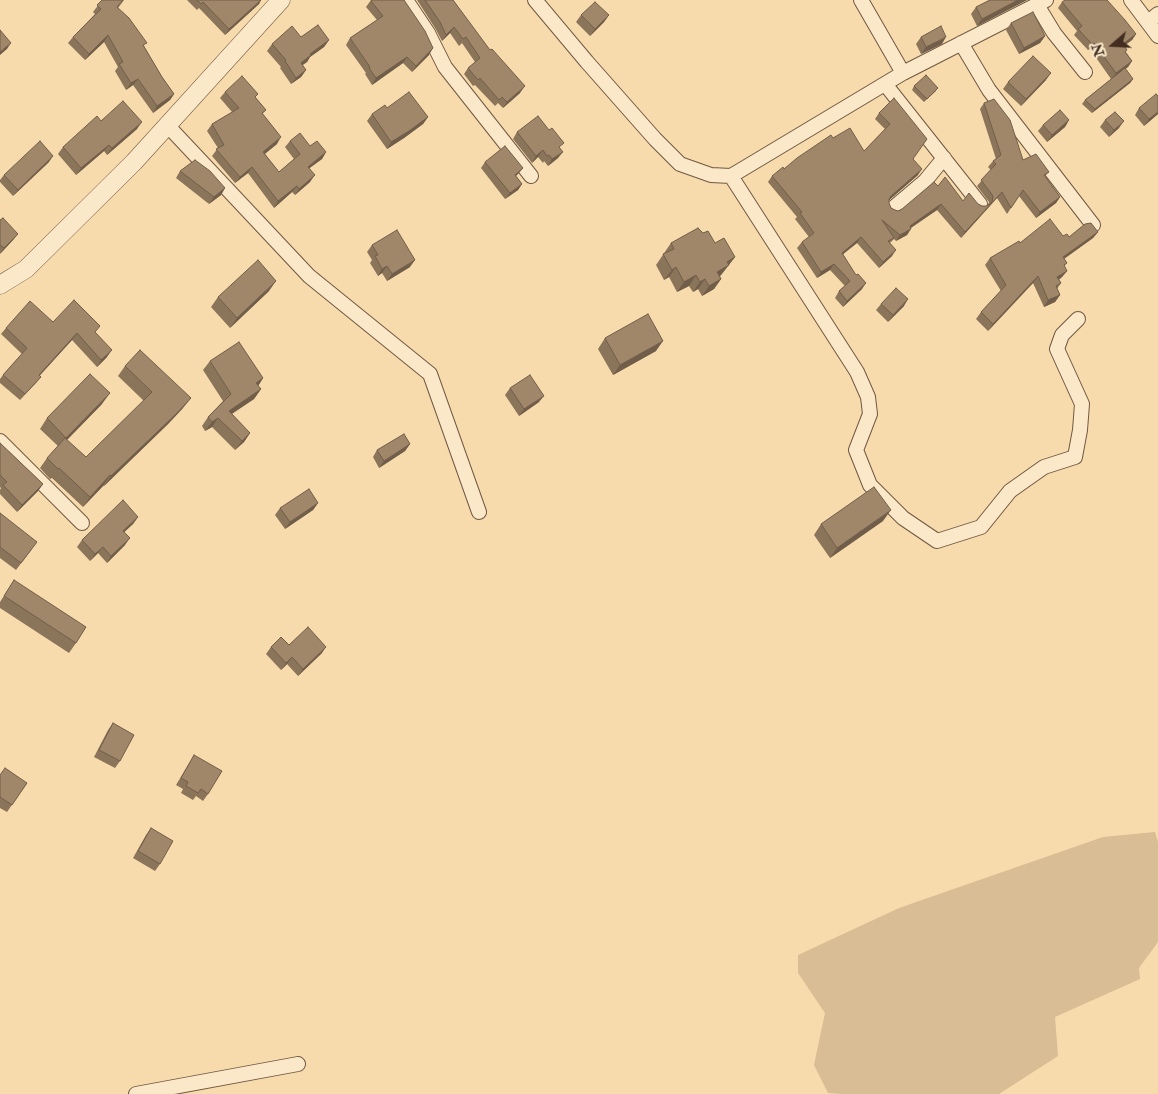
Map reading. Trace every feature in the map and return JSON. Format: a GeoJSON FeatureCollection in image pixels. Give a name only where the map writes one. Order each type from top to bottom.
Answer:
{"type":"FeatureCollection","features":[{"type":"Feature","properties":{"kind":"street"},"geometry":{"type":"LineString","coordinates":[[406,0],[428,33],[445,67],[531,176]]}},
{"type":"Feature","properties":{"kind":"street"},"geometry":{"type":"LineString","coordinates":[[535,0],[593,70],[655,140],[680,164],[712,175],[731,176],[903,73],[1042,2],[1054,33],[1085,72]]}},
{"type":"Feature","properties":{"kind":"street"},"geometry":{"type":"LineString","coordinates":[[861,0],[903,73]]}},
{"type":"Feature","properties":{"kind":"street"},"geometry":{"type":"LineString","coordinates":[[1131,0],[1153,18],[1158,36]]}},
{"type":"Feature","properties":{"kind":"street"},"geometry":{"type":"LineString","coordinates":[[0,285],[26,269],[134,162],[168,126],[273,3]]}},
{"type":"Feature","properties":{"kind":"street"},"geometry":{"type":"LineString","coordinates":[[961,43],[989,90],[1093,225]]}},
{"type":"Feature","properties":{"kind":"street"},"geometry":{"type":"LineString","coordinates":[[885,84],[980,204]]}},
{"type":"Feature","properties":{"kind":"street"},"geometry":{"type":"LineString","coordinates":[[168,126],[309,276],[430,374],[480,512]]}},
{"type":"Feature","properties":{"kind":"street"},"geometry":{"type":"LineString","coordinates":[[893,208],[925,180],[944,158]]}},
{"type":"Feature","properties":{"kind":"street"},"geometry":{"type":"LineString","coordinates":[[731,176],[856,372],[868,396],[870,414],[856,450],[870,485],[903,518],[937,541],[981,528],[1010,491],[1044,467],[1075,457],[1082,404],[1057,349],[1062,335],[1078,319]]}},
{"type":"Feature","properties":{"kind":"street"},"geometry":{"type":"LineString","coordinates":[[0,441],[82,524]]}},
{"type":"Feature","properties":{"kind":"street"},"geometry":{"type":"LineString","coordinates":[[136,1094],[298,1064]]}},
{"type":"Feature","properties":{"kind":"shaded area"},"geometry":{"type":"Polygon","coordinates":[[[1155,832],[1158,842],[1158,942],[1139,968],[1140,979],[1055,1017],[1058,1056],[999,1094],[828,1093],[814,1065],[825,1013],[798,973],[798,955],[899,908],[1103,837],[1155,832]]]}},
{"type":"Feature","properties":{"kind":"building"},"geometry":{"type":"Polygon","coordinates":[[[102,0],[123,0],[117,7],[129,18],[147,43],[143,45],[174,94],[157,106],[138,79],[131,83],[119,64],[123,62],[108,35],[89,54],[73,37],[101,9],[97,5],[102,0]]]}},
{"type":"Feature","properties":{"kind":"building"},"geometry":{"type":"Polygon","coordinates":[[[197,0],[261,0],[229,29],[203,2],[201,4],[197,0]]]}},
{"type":"Feature","properties":{"kind":"building"},"geometry":{"type":"Polygon","coordinates":[[[372,0],[404,0],[425,31],[433,48],[416,66],[407,57],[376,78],[369,68],[350,38],[383,16],[372,0]]]}},
{"type":"Feature","properties":{"kind":"building"},"geometry":{"type":"Polygon","coordinates":[[[425,0],[453,0],[490,50],[492,49],[525,86],[507,102],[502,97],[499,100],[480,78],[478,80],[468,68],[480,58],[466,37],[463,39],[454,27],[446,35],[440,22],[425,0]]]}},
{"type":"Feature","properties":{"kind":"building"},"geometry":{"type":"Polygon","coordinates":[[[990,0],[1018,0],[982,19],[976,7],[990,0]]]}},
{"type":"Feature","properties":{"kind":"building"},"geometry":{"type":"Polygon","coordinates":[[[1065,0],[1107,0],[1136,34],[1123,44],[1127,50],[1125,52],[1132,61],[1116,73],[1094,43],[1092,44],[1078,29],[1082,26],[1062,2],[1065,0]]]}},
{"type":"Feature","properties":{"kind":"building"},"geometry":{"type":"Polygon","coordinates":[[[595,2],[609,15],[595,29],[581,15],[595,2]]]}},
{"type":"Feature","properties":{"kind":"building"},"geometry":{"type":"Polygon","coordinates":[[[1033,12],[1045,36],[1024,48],[1011,23],[1033,12]]]}},
{"type":"Feature","properties":{"kind":"building"},"geometry":{"type":"Polygon","coordinates":[[[318,25],[329,40],[301,63],[306,70],[296,78],[286,60],[272,44],[292,26],[301,37],[318,25]]]}},
{"type":"Feature","properties":{"kind":"building"},"geometry":{"type":"Polygon","coordinates":[[[941,26],[946,37],[926,47],[921,37],[941,26]]]}},
{"type":"Feature","properties":{"kind":"building"},"geometry":{"type":"Polygon","coordinates":[[[0,30],[11,43],[0,52],[0,30]]]}},
{"type":"Feature","properties":{"kind":"building"},"geometry":{"type":"Polygon","coordinates":[[[1033,56],[1051,73],[1026,99],[1008,82],[1033,56]]]}},
{"type":"Feature","properties":{"kind":"building"},"geometry":{"type":"Polygon","coordinates":[[[1125,68],[1133,79],[1095,109],[1085,100],[1125,68]]]}},
{"type":"Feature","properties":{"kind":"building"},"geometry":{"type":"Polygon","coordinates":[[[926,75],[938,88],[927,99],[914,86],[926,75]]]}},
{"type":"Feature","properties":{"kind":"building"},"geometry":{"type":"Polygon","coordinates":[[[242,76],[258,94],[255,97],[266,110],[262,113],[281,137],[263,152],[279,172],[300,154],[290,141],[300,133],[310,146],[317,141],[326,152],[308,167],[315,175],[299,189],[297,186],[278,201],[252,167],[240,177],[216,149],[224,145],[212,124],[239,108],[225,92],[242,76]]]}},
{"type":"Feature","properties":{"kind":"building"},"geometry":{"type":"Polygon","coordinates":[[[409,92],[428,117],[391,142],[372,114],[385,105],[387,108],[409,92]]]}},
{"type":"Feature","properties":{"kind":"building"},"geometry":{"type":"Polygon","coordinates":[[[1156,94],[1158,96],[1158,112],[1149,119],[1139,108],[1156,94]]]}},
{"type":"Feature","properties":{"kind":"building"},"geometry":{"type":"Polygon","coordinates":[[[894,98],[927,139],[913,159],[922,169],[891,196],[889,203],[891,208],[898,211],[902,209],[934,182],[938,186],[945,177],[963,201],[969,193],[982,206],[992,202],[993,196],[981,180],[996,164],[993,161],[1001,155],[984,103],[994,99],[1010,120],[1023,160],[1036,154],[1049,172],[1044,175],[1060,197],[1040,212],[1023,190],[1011,208],[1002,192],[965,232],[941,204],[910,226],[911,229],[900,235],[882,220],[894,238],[888,241],[896,250],[883,262],[861,237],[842,253],[856,275],[858,274],[866,283],[847,301],[839,291],[850,281],[834,264],[821,272],[802,242],[814,233],[800,213],[802,212],[772,176],[831,135],[833,138],[850,128],[864,151],[890,124],[879,113],[894,98]]]}},
{"type":"Feature","properties":{"kind":"building"},"geometry":{"type":"Polygon","coordinates":[[[123,101],[142,122],[112,148],[109,145],[81,168],[63,147],[97,116],[101,121],[123,101]]]}},
{"type":"Feature","properties":{"kind":"building"},"geometry":{"type":"Polygon","coordinates":[[[1060,110],[1069,120],[1052,135],[1043,125],[1060,110]]]}},
{"type":"Feature","properties":{"kind":"building"},"geometry":{"type":"Polygon","coordinates":[[[1115,112],[1124,121],[1114,130],[1105,120],[1115,112]]]}},
{"type":"Feature","properties":{"kind":"building"},"geometry":{"type":"Polygon","coordinates":[[[538,116],[549,130],[552,128],[564,143],[559,147],[563,152],[552,159],[543,150],[536,156],[517,132],[538,116]]]}},
{"type":"Feature","properties":{"kind":"building"},"geometry":{"type":"Polygon","coordinates":[[[40,141],[53,156],[18,190],[4,175],[40,141]]]}},
{"type":"Feature","properties":{"kind":"building"},"geometry":{"type":"Polygon","coordinates":[[[505,146],[523,168],[515,175],[522,184],[510,193],[485,162],[505,146]]]}},
{"type":"Feature","properties":{"kind":"building"},"geometry":{"type":"Polygon","coordinates":[[[195,160],[210,171],[225,188],[214,197],[180,171],[195,160]]]}},
{"type":"Feature","properties":{"kind":"building"},"geometry":{"type":"Polygon","coordinates":[[[3,218],[18,234],[4,248],[0,245],[0,220],[3,218]]]}},
{"type":"Feature","properties":{"kind":"building"},"geometry":{"type":"Polygon","coordinates":[[[1050,219],[1063,236],[1067,234],[1069,237],[1085,224],[1091,223],[1098,232],[1063,257],[1067,263],[1064,265],[1067,271],[1057,277],[1061,283],[1056,286],[1060,295],[1048,300],[1038,276],[993,324],[981,312],[1006,285],[990,258],[1019,241],[1020,243],[1050,219]]]}},
{"type":"Feature","properties":{"kind":"building"},"geometry":{"type":"Polygon","coordinates":[[[698,228],[703,233],[708,231],[715,243],[724,238],[735,257],[727,262],[729,265],[717,272],[721,279],[709,286],[705,279],[700,282],[696,275],[684,282],[676,267],[672,270],[663,254],[674,249],[671,243],[698,228]]]}},
{"type":"Feature","properties":{"kind":"building"},"geometry":{"type":"Polygon","coordinates":[[[397,230],[415,260],[392,274],[387,266],[382,269],[375,256],[378,255],[372,245],[397,230]]]}},
{"type":"Feature","properties":{"kind":"building"},"geometry":{"type":"Polygon","coordinates":[[[258,260],[276,281],[237,318],[218,297],[258,260]]]}},
{"type":"Feature","properties":{"kind":"building"},"geometry":{"type":"Polygon","coordinates":[[[896,288],[908,299],[893,315],[881,304],[896,288]]]}},
{"type":"Feature","properties":{"kind":"building"},"geometry":{"type":"Polygon","coordinates":[[[74,300],[100,326],[95,332],[112,350],[101,360],[77,333],[39,375],[41,377],[25,394],[3,375],[27,348],[6,328],[30,301],[53,322],[74,300]]]}},
{"type":"Feature","properties":{"kind":"building"},"geometry":{"type":"Polygon","coordinates":[[[648,314],[663,341],[620,365],[605,338],[648,314]]]}},
{"type":"Feature","properties":{"kind":"building"},"geometry":{"type":"Polygon","coordinates":[[[239,342],[263,378],[256,383],[261,389],[229,411],[250,433],[242,441],[218,418],[212,422],[208,417],[231,394],[210,361],[239,342]]]}},
{"type":"Feature","properties":{"kind":"building"},"geometry":{"type":"Polygon","coordinates":[[[140,350],[191,398],[110,475],[90,497],[47,458],[65,438],[86,457],[152,392],[125,366],[140,350]]]}},
{"type":"Feature","properties":{"kind":"building"},"geometry":{"type":"Polygon","coordinates":[[[90,374],[110,393],[66,438],[47,418],[90,374]]]}},
{"type":"Feature","properties":{"kind":"building"},"geometry":{"type":"Polygon","coordinates":[[[530,375],[544,396],[524,409],[510,388],[530,375]]]}},
{"type":"Feature","properties":{"kind":"building"},"geometry":{"type":"Polygon","coordinates":[[[404,434],[410,444],[384,461],[377,450],[404,434]]]}},
{"type":"Feature","properties":{"kind":"building"},"geometry":{"type":"Polygon","coordinates":[[[0,443],[43,484],[22,505],[3,485],[7,482],[0,475],[0,443]]]}},
{"type":"Feature","properties":{"kind":"building"},"geometry":{"type":"Polygon","coordinates":[[[874,487],[891,510],[837,548],[821,524],[874,487]]]}},
{"type":"Feature","properties":{"kind":"building"},"geometry":{"type":"Polygon","coordinates":[[[309,489],[318,503],[290,522],[280,508],[309,489]]]}},
{"type":"Feature","properties":{"kind":"building"},"geometry":{"type":"Polygon","coordinates":[[[123,500],[138,517],[123,531],[130,538],[111,556],[103,547],[95,554],[82,540],[123,500]]]}},
{"type":"Feature","properties":{"kind":"building"},"geometry":{"type":"Polygon","coordinates":[[[0,513],[37,542],[21,563],[0,547],[0,513]]]}},
{"type":"Feature","properties":{"kind":"building"},"geometry":{"type":"Polygon","coordinates":[[[14,580],[86,627],[76,643],[4,596],[14,580]]]}},
{"type":"Feature","properties":{"kind":"building"},"geometry":{"type":"Polygon","coordinates":[[[308,627],[326,647],[303,669],[292,657],[286,663],[271,647],[281,637],[289,645],[308,627]]]}},
{"type":"Feature","properties":{"kind":"building"},"geometry":{"type":"Polygon","coordinates":[[[113,723],[134,735],[120,761],[99,750],[113,723]]]}},
{"type":"Feature","properties":{"kind":"building"},"geometry":{"type":"Polygon","coordinates":[[[194,755],[222,771],[208,794],[201,789],[198,793],[186,786],[188,782],[181,778],[194,755]]]}},
{"type":"Feature","properties":{"kind":"building"},"geometry":{"type":"Polygon","coordinates":[[[5,768],[27,783],[12,805],[0,797],[0,775],[5,768]]]}},
{"type":"Feature","properties":{"kind":"building"},"geometry":{"type":"Polygon","coordinates":[[[151,828],[173,841],[160,864],[138,851],[151,828]]]}}]}
